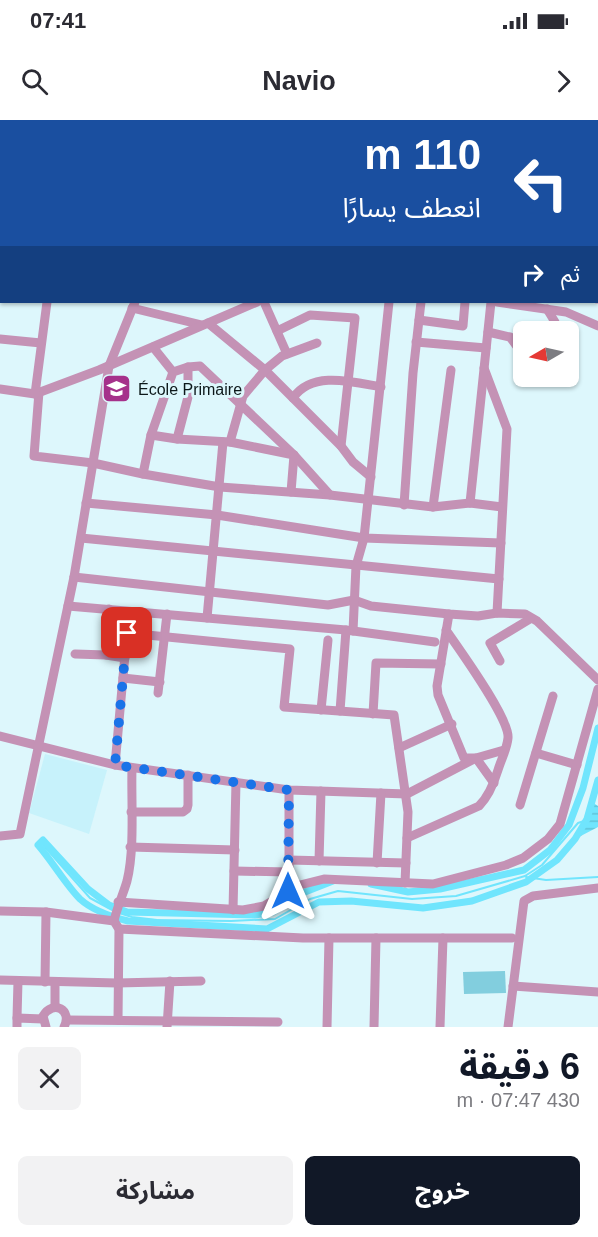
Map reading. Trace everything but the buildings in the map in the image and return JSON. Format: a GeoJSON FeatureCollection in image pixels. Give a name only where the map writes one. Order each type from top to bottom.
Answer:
{"type":"FeatureCollection","features":[{"type":"Feature","properties":{"kind":"street"},"geometry":{"type":"LineString","coordinates":[[47,303],[41,344],[34,456],[93,463],[220,487],[330,495],[404,505],[433,507],[470,503],[502,507]]}},
{"type":"Feature","properties":{"kind":"street"},"geometry":{"type":"LineString","coordinates":[[0,389],[37,393],[109,366],[255,303]]}},
{"type":"Feature","properties":{"kind":"street"},"geometry":{"type":"LineString","coordinates":[[264,303],[287,354]]}},
{"type":"Feature","properties":{"kind":"street"},"geometry":{"type":"LineString","coordinates":[[340,711],[356,566],[364,538],[388,303]]}},
{"type":"Feature","properties":{"kind":"street"},"geometry":{"type":"LineString","coordinates":[[404,505],[421,303]]}},
{"type":"Feature","properties":{"kind":"street"},"geometry":{"type":"LineString","coordinates":[[419,320],[463,326],[465,303]]}},
{"type":"Feature","properties":{"kind":"street"},"geometry":{"type":"LineString","coordinates":[[470,503],[491,303]]}},
{"type":"Feature","properties":{"kind":"street"},"geometry":{"type":"LineString","coordinates":[[504,303],[566,312],[598,326]]}},
{"type":"Feature","properties":{"kind":"street"},"geometry":{"type":"LineString","coordinates":[[0,836],[20,834],[74,578],[109,366],[133,305],[205,324],[265,370],[341,446],[353,462],[371,477]]}},
{"type":"Feature","properties":{"kind":"street"},"geometry":{"type":"LineString","coordinates":[[547,309],[554,321]]}},
{"type":"Feature","properties":{"kind":"street"},"geometry":{"type":"LineString","coordinates":[[277,331],[310,315],[355,318],[341,446]]}},
{"type":"Feature","properties":{"kind":"street"},"geometry":{"type":"LineString","coordinates":[[488,332],[510,337],[513,340]]}},
{"type":"Feature","properties":{"kind":"street"},"geometry":{"type":"LineString","coordinates":[[0,339],[41,344]]}},
{"type":"Feature","properties":{"kind":"street"},"geometry":{"type":"LineString","coordinates":[[416,342],[486,348]]}},
{"type":"Feature","properties":{"kind":"street"},"geometry":{"type":"LineString","coordinates":[[207,618],[226,442],[242,404],[243,396],[265,370],[287,354],[317,344]]}},
{"type":"Feature","properties":{"kind":"street"},"geometry":{"type":"LineString","coordinates":[[153,347],[173,372]]}},
{"type":"Feature","properties":{"kind":"street"},"geometry":{"type":"LineString","coordinates":[[173,372],[200,366],[294,455],[330,495]]}},
{"type":"Feature","properties":{"kind":"street"},"geometry":{"type":"LineString","coordinates":[[177,439],[188,397],[188,367]]}},
{"type":"Feature","properties":{"kind":"street"},"geometry":{"type":"LineString","coordinates":[[484,368],[507,429],[497,613]]}},
{"type":"Feature","properties":{"kind":"street"},"geometry":{"type":"LineString","coordinates":[[433,507],[452,370]]}},
{"type":"Feature","properties":{"kind":"street"},"geometry":{"type":"LineString","coordinates":[[143,474],[151,435],[173,372]]}},
{"type":"Feature","properties":{"kind":"street"},"geometry":{"type":"LineString","coordinates":[[293,398],[298,391],[320,380],[348,381],[381,387]]}},
{"type":"Feature","properties":{"kind":"street"},"geometry":{"type":"LineString","coordinates":[[480,405],[500,407]]}},
{"type":"Feature","properties":{"kind":"street"},"geometry":{"type":"LineString","coordinates":[[151,435],[226,442],[294,455]]}},
{"type":"Feature","properties":{"kind":"street"},"geometry":{"type":"LineString","coordinates":[[291,492],[294,455]]}},
{"type":"Feature","properties":{"kind":"street"},"geometry":{"type":"LineString","coordinates":[[86,503],[217,515],[364,538],[501,543]]}},
{"type":"Feature","properties":{"kind":"street"},"geometry":{"type":"LineString","coordinates":[[81,538],[499,579]]}},
{"type":"Feature","properties":{"kind":"street"},"geometry":{"type":"LineString","coordinates":[[74,578],[328,605],[354,600],[371,606],[449,614],[478,616],[497,613],[525,614],[537,621],[598,680]]}},
{"type":"Feature","properties":{"kind":"street"},"geometry":{"type":"LineString","coordinates":[[68,606],[349,630],[435,642]]}},
{"type":"Feature","properties":{"kind":"street"},"geometry":{"type":"LineString","coordinates":[[106,655],[109,609]]}},
{"type":"Feature","properties":{"kind":"street"},"geometry":{"type":"LineString","coordinates":[[158,693],[167,614]]}},
{"type":"Feature","properties":{"kind":"street"},"geometry":{"type":"LineString","coordinates":[[449,614],[437,690],[464,758],[476,758]]}},
{"type":"Feature","properties":{"kind":"street"},"geometry":{"type":"LineString","coordinates":[[500,662],[490,643],[530,618]]}},
{"type":"Feature","properties":{"kind":"street"},"geometry":{"type":"LineString","coordinates":[[407,838],[473,810],[485,800],[494,783],[508,738],[507,726],[446,630]]}},
{"type":"Feature","properties":{"kind":"street"},"geometry":{"type":"LineString","coordinates":[[115,765],[127,633],[290,649],[284,707],[394,715],[407,794],[405,883]]}},
{"type":"Feature","properties":{"kind":"street"},"geometry":{"type":"LineString","coordinates":[[321,710],[328,639]]}},
{"type":"Feature","properties":{"kind":"street"},"geometry":{"type":"LineString","coordinates":[[75,654],[125,658]]}},
{"type":"Feature","properties":{"kind":"street"},"geometry":{"type":"LineString","coordinates":[[373,714],[376,663],[441,663]]}},
{"type":"Feature","properties":{"kind":"street"},"geometry":{"type":"LineString","coordinates":[[123,678],[160,682]]}},
{"type":"Feature","properties":{"kind":"street"},"geometry":{"type":"LineString","coordinates":[[117,915],[243,910],[264,906],[300,885],[324,879],[433,884],[506,865],[535,850],[560,824],[598,689]]}},
{"type":"Feature","properties":{"kind":"street"},"geometry":{"type":"LineString","coordinates":[[520,805],[553,696]]}},
{"type":"Feature","properties":{"kind":"street"},"geometry":{"type":"LineString","coordinates":[[399,748],[452,724]]}},
{"type":"Feature","properties":{"kind":"street"},"geometry":{"type":"LineString","coordinates":[[1,739],[38,745],[115,765],[289,790],[407,794],[476,758],[504,750]]}},
{"type":"Feature","properties":{"kind":"street"},"geometry":{"type":"LineString","coordinates":[[536,753],[577,765]]}},
{"type":"Feature","properties":{"kind":"street"},"geometry":{"type":"LineString","coordinates":[[476,758],[494,783]]}},
{"type":"Feature","properties":{"kind":"street"},"geometry":{"type":"LineString","coordinates":[[118,1020],[117,915],[127,881],[132,768]]}},
{"type":"Feature","properties":{"kind":"street"},"geometry":{"type":"LineString","coordinates":[[131,812],[183,812],[188,805],[188,775]]}},
{"type":"Feature","properties":{"kind":"street"},"geometry":{"type":"LineString","coordinates":[[233,910],[236,782]]}},
{"type":"Feature","properties":{"kind":"street"},"geometry":{"type":"LineString","coordinates":[[288,891],[289,790]]}},
{"type":"Feature","properties":{"kind":"street"},"geometry":{"type":"LineString","coordinates":[[319,861],[321,791]]}},
{"type":"Feature","properties":{"kind":"street"},"geometry":{"type":"LineString","coordinates":[[377,862],[381,793]]}},
{"type":"Feature","properties":{"kind":"street"},"geometry":{"type":"LineString","coordinates":[[130,847],[235,850]]}},
{"type":"Feature","properties":{"kind":"street"},"geometry":{"type":"LineString","coordinates":[[289,860],[406,863]]}},
{"type":"Feature","properties":{"kind":"street"},"geometry":{"type":"LineString","coordinates":[[234,871],[289,872]]}},
{"type":"Feature","properties":{"kind":"street"},"geometry":{"type":"LineString","coordinates":[[508,1027],[524,901],[528,897],[598,888]]}},
{"type":"Feature","properties":{"kind":"street"},"geometry":{"type":"LineString","coordinates":[[0,911],[117,915],[328,938],[512,938]]}},
{"type":"Feature","properties":{"kind":"street"},"geometry":{"type":"LineString","coordinates":[[46,912],[50,982],[55,1007]]}},
{"type":"Feature","properties":{"kind":"street"},"geometry":{"type":"LineString","coordinates":[[327,1027],[328,938]]}},
{"type":"Feature","properties":{"kind":"street"},"geometry":{"type":"LineString","coordinates":[[374,1027],[376,938]]}},
{"type":"Feature","properties":{"kind":"street"},"geometry":{"type":"LineString","coordinates":[[440,1027],[442,938]]}},
{"type":"Feature","properties":{"kind":"street"},"geometry":{"type":"LineString","coordinates":[[0,980],[117,983],[201,981]]}},
{"type":"Feature","properties":{"kind":"street"},"geometry":{"type":"LineString","coordinates":[[18,981],[17,1023],[45,1023],[47,1010],[55,1007],[63,1010],[65,1023],[118,1020],[167,1024],[278,1022]]}},
{"type":"Feature","properties":{"kind":"street"},"geometry":{"type":"LineString","coordinates":[[167,1024],[170,981]]}},
{"type":"Feature","properties":{"kind":"street"},"geometry":{"type":"LineString","coordinates":[[513,986],[598,992]]}},
{"type":"Feature","properties":{"kind":"shaded area"},"geometry":{"type":"Polygon","coordinates":[[[45,754],[107,770],[89,834],[29,813],[45,754]]]}},
{"type":"Feature","properties":{"kind":"shaded area"},"geometry":{"type":"Polygon","coordinates":[[[592,802],[598,806],[598,827],[575,839],[587,820],[592,802]]]}},
{"type":"Feature","properties":{"kind":"shaded area"},"geometry":{"type":"Polygon","coordinates":[[[505,971],[506,993],[464,994],[463,972],[505,971]]]}},
{"type":"Feature","properties":{"kind":"waterway"},"geometry":{"type":"LineString","coordinates":[[371,884],[408,892],[440,889],[524,870],[550,850],[569,825],[583,788],[598,728]]}},
{"type":"Feature","properties":{"kind":"waterway"},"geometry":{"type":"LineString","coordinates":[[333,881],[305,892],[273,912],[255,915],[127,912],[109,905],[88,889],[43,840],[38,845],[80,899],[90,907],[109,915],[128,921],[267,929],[319,902],[351,901],[423,908],[472,901],[526,882],[557,860],[575,839],[587,819],[598,780]]}},
{"type":"Feature","properties":{"kind":"waterway"},"geometry":{"type":"LineString","coordinates":[[119,913],[157,920],[275,919],[310,899],[338,891],[412,899],[456,896],[525,876],[542,865],[578,823],[587,820]]}},
{"type":"Feature","properties":{"kind":"waterway"},"geometry":{"type":"LineString","coordinates":[[43,845],[90,898],[114,911]]}},
{"type":"Feature","properties":{"kind":"waterway"},"geometry":{"type":"LineString","coordinates":[[526,877],[546,880],[598,877]]}},
{"type":"Feature","properties":{"kind":"place","name":"École Primaire"},"geometry":{"type":"Point","coordinates":[117,389]}},
{"type":"Feature","properties":{"kind":"route"},"geometry":{"type":"LineString","coordinates":[[127,633],[115,765],[289,790],[288,891]]}}]}
